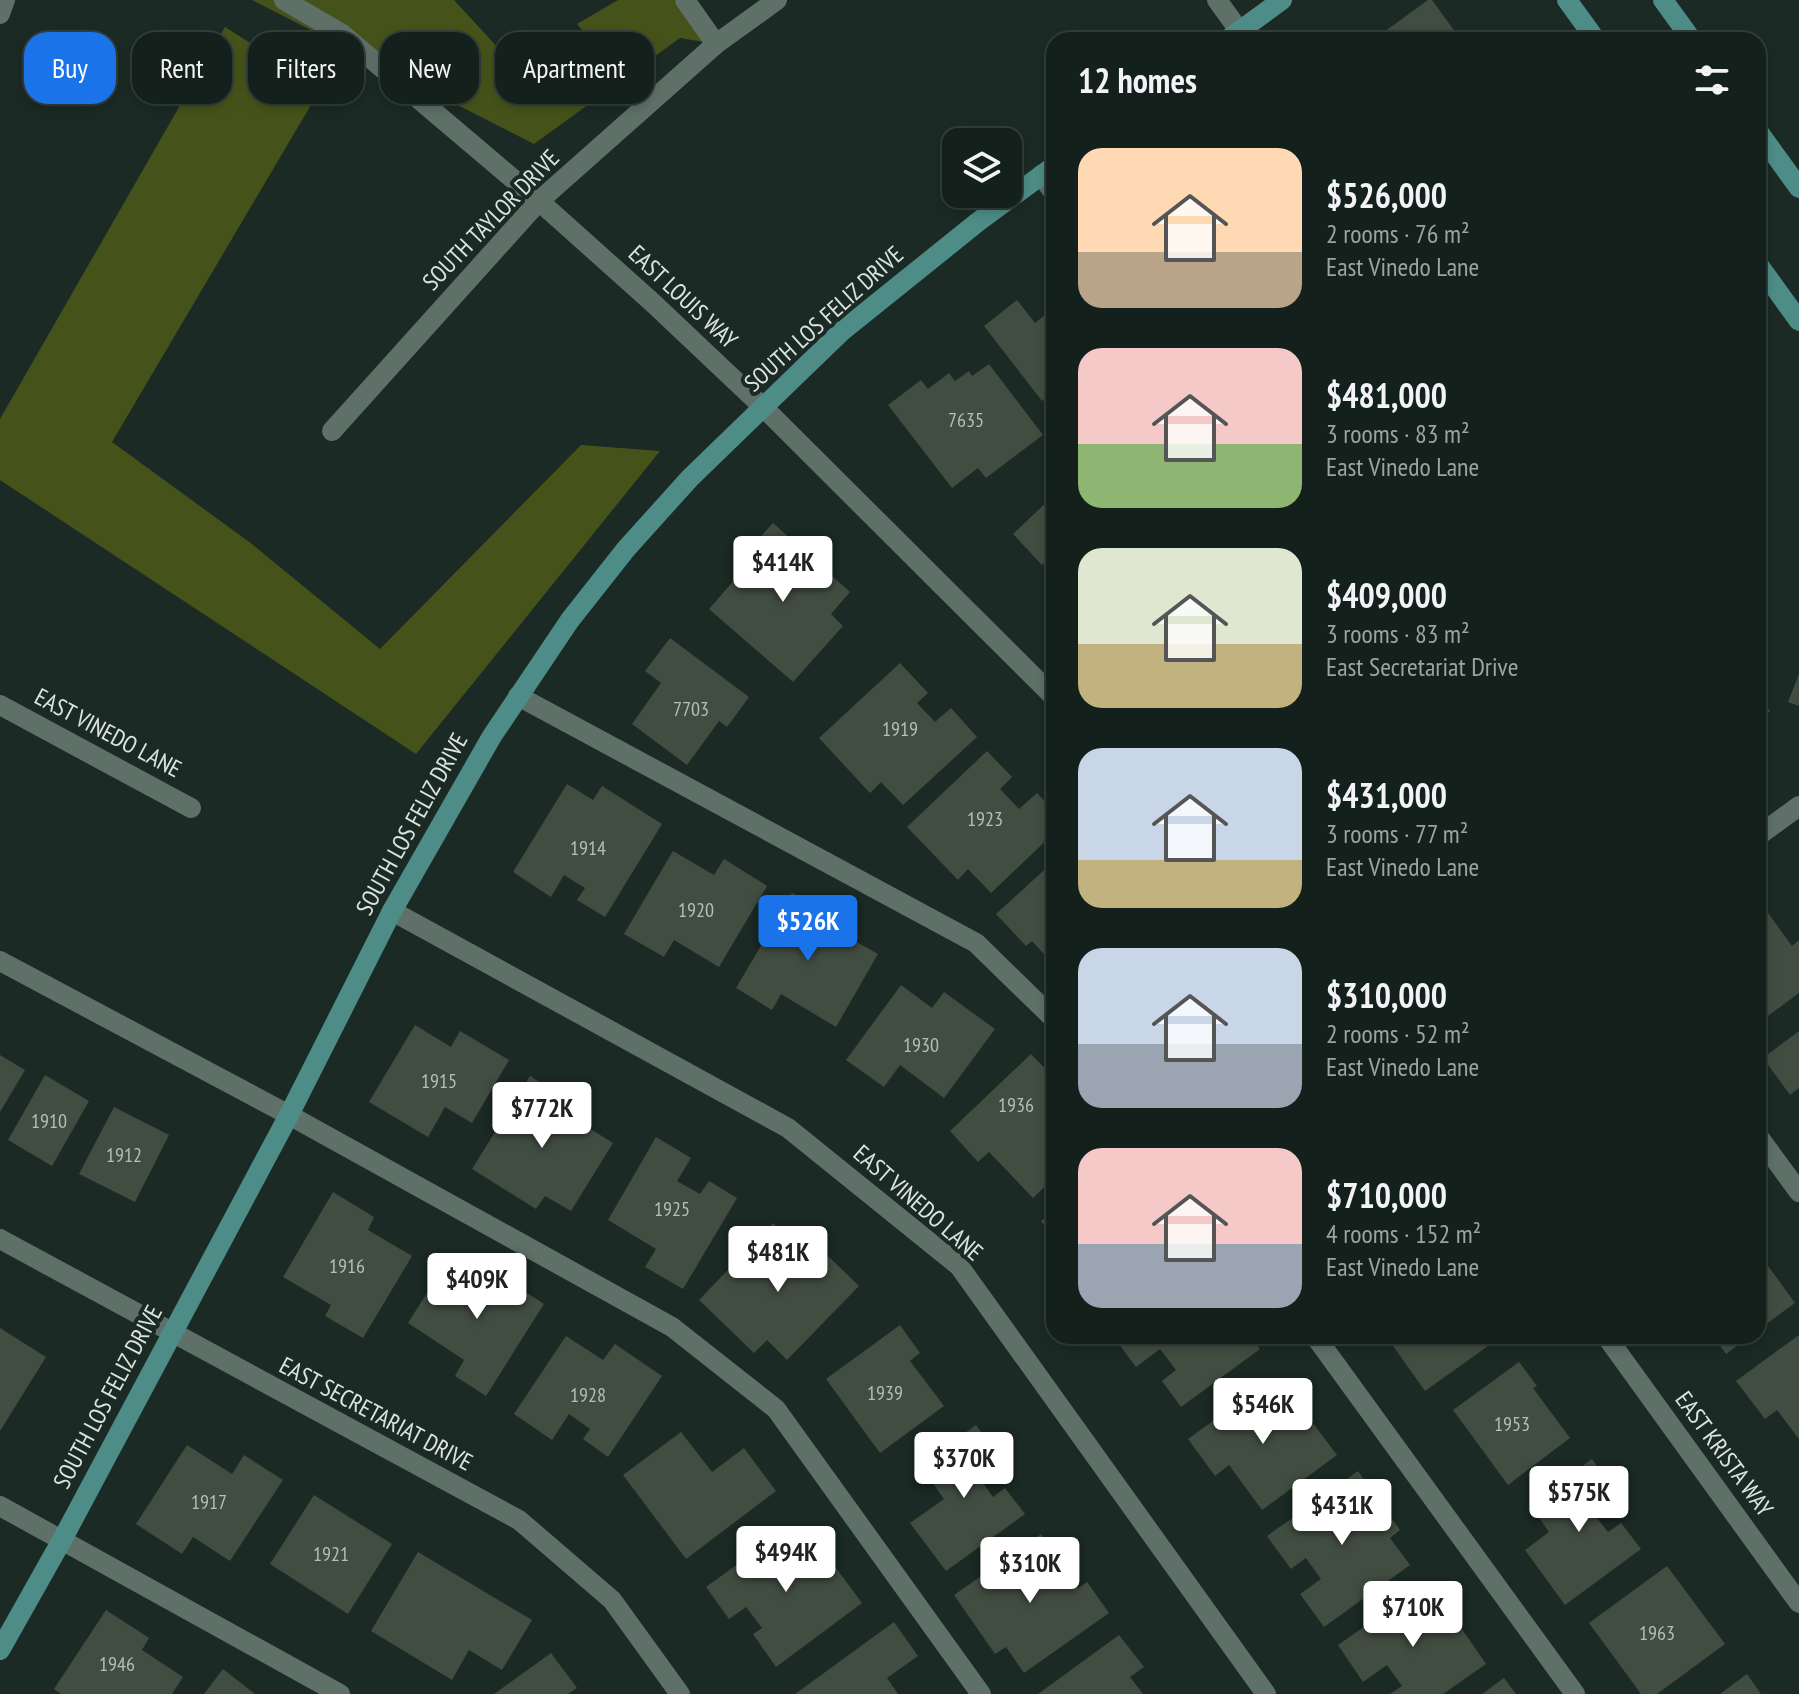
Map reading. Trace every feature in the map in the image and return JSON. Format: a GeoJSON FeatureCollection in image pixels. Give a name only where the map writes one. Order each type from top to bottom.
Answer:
{"type":"FeatureCollection","features":[{"type":"Feature","properties":{"kind":"street"},"geometry":{"type":"LineString","coordinates":[[0,14],[5,0]]}},
{"type":"Feature","properties":{"kind":"street","name":"EAST LOUIS WAY"},"geometry":{"type":"LineString","coordinates":[[284,0],[342,34],[539,201],[653,303],[763,407],[1046,689]]}},
{"type":"Feature","properties":{"kind":"street"},"geometry":{"type":"LineString","coordinates":[[685,0],[716,44]]}},
{"type":"Feature","properties":{"kind":"street","name":"SOUTH TAYLOR DRIVE"},"geometry":{"type":"LineString","coordinates":[[332,431],[539,201],[716,44],[777,0]]}},
{"type":"Feature","properties":{"kind":"street"},"geometry":{"type":"LineString","coordinates":[[1217,0],[1235,32]]}},
{"type":"Feature","properties":{"kind":"street"},"geometry":{"type":"LineString","coordinates":[[1244,32],[1282,0]]}},
{"type":"Feature","properties":{"kind":"street"},"geometry":{"type":"LineString","coordinates":[[1567,0],[1590,32]]}},
{"type":"Feature","properties":{"kind":"street"},"geometry":{"type":"LineString","coordinates":[[1663,0],[1686,32]]}},
{"type":"Feature","properties":{"kind":"street"},"geometry":{"type":"LineString","coordinates":[[1766,142],[1799,188]]}},
{"type":"Feature","properties":{"kind":"street","name":"SOUTH LOS FELIZ DRIVE"},"geometry":{"type":"LineString","coordinates":[[0,1650],[289,1115],[392,911],[518,696],[570,620],[626,549],[690,478],[841,332],[1046,171]]}},
{"type":"Feature","properties":{"kind":"street"},"geometry":{"type":"LineString","coordinates":[[1766,275],[1799,321]]}},
{"type":"Feature","properties":{"kind":"street"},"geometry":{"type":"LineString","coordinates":[[518,696],[976,943],[1046,1011]]}},
{"type":"Feature","properties":{"kind":"street","name":"EAST VINEDO LANE"},"geometry":{"type":"LineString","coordinates":[[0,705],[191,808]]}},
{"type":"Feature","properties":{"kind":"street"},"geometry":{"type":"LineString","coordinates":[[1766,830],[1799,806]]}},
{"type":"Feature","properties":{"kind":"street","name":"EAST VINEDO LANE"},"geometry":{"type":"LineString","coordinates":[[392,911],[788,1128],[959,1266],[1266,1694]]}},
{"type":"Feature","properties":{"kind":"street"},"geometry":{"type":"LineString","coordinates":[[0,961],[289,1115],[672,1327],[776,1409],[981,1694]]}},
{"type":"Feature","properties":{"kind":"street"},"geometry":{"type":"LineString","coordinates":[[1766,1147],[1799,1192]]}},
{"type":"Feature","properties":{"kind":"street","name":"EAST SECRETARIAT DRIVE"},"geometry":{"type":"LineString","coordinates":[[0,1239],[519,1520],[612,1600],[680,1694]]}},
{"type":"Feature","properties":{"kind":"street"},"geometry":{"type":"LineString","coordinates":[[1321,1344],[1575,1694]]}},
{"type":"Feature","properties":{"kind":"street","name":"EAST KRISTA WAY"},"geometry":{"type":"LineString","coordinates":[[1612,1344],[1799,1603]]}},
{"type":"Feature","properties":{"kind":"street"},"geometry":{"type":"LineString","coordinates":[[0,1506],[340,1694]]}},
{"type":"Feature","properties":{"kind":"green space"},"geometry":{"type":"Polygon","coordinates":[[[252,0],[454,0],[495,44],[495,104],[589,104],[534,144],[456,104],[479,104],[479,32],[380,32],[380,65],[364,57],[364,32],[315,32],[252,0]]]}},
{"type":"Feature","properties":{"kind":"green space"},"geometry":{"type":"Polygon","coordinates":[[[618,0],[674,0],[716,44],[680,38],[654,57],[654,32],[584,32],[577,24],[618,0]]]}},
{"type":"Feature","properties":{"kind":"green space"},"geometry":{"type":"Polygon","coordinates":[[[225,27],[248,42],[248,104],[312,104],[112,442],[252,544],[380,649],[581,445],[660,451],[416,754],[0,480],[0,419],[181,104],[232,104],[232,32],[222,32],[225,27]]]}},
{"type":"Feature","properties":{"kind":"building"},"geometry":{"type":"Polygon","coordinates":[[[1432,0],[1455,32],[1384,32],[1432,0]]]}},
{"type":"Feature","properties":{"kind":"building"},"geometry":{"type":"Polygon","coordinates":[[[1017,300],[1035,323],[1046,314],[1046,398],[1042,401],[984,326],[1017,300]]]}},
{"type":"Feature","properties":{"kind":"building"},"geometry":{"type":"Polygon","coordinates":[[[989,364],[1043,435],[986,478],[978,468],[952,488],[888,405],[921,380],[928,389],[949,373],[955,381],[969,371],[972,376],[989,364]]]}},
{"type":"Feature","properties":{"kind":"building"},"geometry":{"type":"Polygon","coordinates":[[[1046,503],[1046,561],[1042,565],[1013,534],[1046,503]]]}},
{"type":"Feature","properties":{"kind":"building"},"geometry":{"type":"Polygon","coordinates":[[[773,523],[850,592],[831,614],[843,626],[793,682],[709,609],[736,578],[745,586],[761,568],[745,554],[773,523]]]}},
{"type":"Feature","properties":{"kind":"building"},"geometry":{"type":"Polygon","coordinates":[[[670,638],[749,697],[727,727],[719,721],[687,765],[632,724],[661,683],[645,671],[670,638]]]}},
{"type":"Feature","properties":{"kind":"building"},"geometry":{"type":"Polygon","coordinates":[[[900,663],[928,693],[917,703],[935,722],[951,708],[977,737],[903,805],[881,782],[870,793],[819,738],[900,663]]]}},
{"type":"Feature","properties":{"kind":"building"},"geometry":{"type":"Polygon","coordinates":[[[1799,674],[1799,706],[1788,702],[1799,674]]]}},
{"type":"Feature","properties":{"kind":"building"},"geometry":{"type":"Polygon","coordinates":[[[987,751],[1012,777],[1000,789],[1019,809],[1037,793],[1046,803],[1046,841],[991,893],[968,869],[958,880],[907,827],[987,751]]]}},
{"type":"Feature","properties":{"kind":"building"},"geometry":{"type":"Polygon","coordinates":[[[567,784],[593,800],[602,786],[662,824],[605,917],[577,900],[585,888],[564,875],[551,897],[513,872],[567,784]]]}},
{"type":"Feature","properties":{"kind":"building"},"geometry":{"type":"Polygon","coordinates":[[[673,851],[714,875],[724,859],[767,886],[719,967],[674,940],[664,957],[624,934],[673,851]]]}},
{"type":"Feature","properties":{"kind":"building"},"geometry":{"type":"Polygon","coordinates":[[[1046,868],[1046,956],[1032,941],[1026,946],[996,914],[1046,868]]]}},
{"type":"Feature","properties":{"kind":"building"},"geometry":{"type":"Polygon","coordinates":[[[792,893],[853,928],[848,937],[878,954],[836,1027],[781,994],[772,1010],[736,988],[792,893]]]}},
{"type":"Feature","properties":{"kind":"building"},"geometry":{"type":"Polygon","coordinates":[[[1766,910],[1792,946],[1799,940],[1799,993],[1766,1017],[1766,910]]]}},
{"type":"Feature","properties":{"kind":"building"},"geometry":{"type":"Polygon","coordinates":[[[901,985],[932,1008],[944,992],[995,1029],[944,1098],[900,1065],[884,1087],[846,1060],[901,985]]]}},
{"type":"Feature","properties":{"kind":"building"},"geometry":{"type":"Polygon","coordinates":[[[415,1025],[451,1047],[460,1031],[509,1060],[472,1123],[445,1107],[428,1137],[369,1102],[415,1025]]]}},
{"type":"Feature","properties":{"kind":"building"},"geometry":{"type":"Polygon","coordinates":[[[1799,1031],[1799,1088],[1790,1095],[1766,1062],[1766,1056],[1799,1031]]]}},
{"type":"Feature","properties":{"kind":"building"},"geometry":{"type":"Polygon","coordinates":[[[1031,1054],[1046,1070],[1046,1186],[1033,1198],[989,1152],[978,1162],[950,1131],[1031,1054]]]}},
{"type":"Feature","properties":{"kind":"building"},"geometry":{"type":"Polygon","coordinates":[[[0,1055],[25,1070],[0,1112],[0,1055]]]}},
{"type":"Feature","properties":{"kind":"building"},"geometry":{"type":"Polygon","coordinates":[[[45,1075],[89,1101],[52,1166],[8,1140],[45,1075]]]}},
{"type":"Feature","properties":{"kind":"building"},"geometry":{"type":"Polygon","coordinates":[[[530,1076],[562,1096],[555,1107],[613,1143],[571,1211],[545,1196],[536,1209],[472,1169],[530,1076]]]}},
{"type":"Feature","properties":{"kind":"building"},"geometry":{"type":"Polygon","coordinates":[[[114,1107],[169,1135],[135,1202],[79,1174],[114,1107]]]}},
{"type":"Feature","properties":{"kind":"building"},"geometry":{"type":"Polygon","coordinates":[[[656,1137],[691,1158],[677,1181],[700,1194],[709,1181],[737,1198],[683,1289],[645,1267],[656,1249],[608,1220],[656,1137]]]}},
{"type":"Feature","properties":{"kind":"building"},"geometry":{"type":"Polygon","coordinates":[[[333,1192],[374,1217],[368,1230],[412,1256],[363,1338],[325,1316],[331,1305],[283,1277],[333,1192]]]}},
{"type":"Feature","properties":{"kind":"building"},"geometry":{"type":"Polygon","coordinates":[[[773,1223],[818,1266],[828,1256],[859,1286],[787,1360],[767,1340],[754,1353],[699,1300],[773,1223]]]}},
{"type":"Feature","properties":{"kind":"building"},"geometry":{"type":"Polygon","coordinates":[[[448,1260],[471,1276],[480,1262],[544,1304],[486,1396],[455,1376],[464,1360],[408,1323],[448,1260]]]}},
{"type":"Feature","properties":{"kind":"building"},"geometry":{"type":"Polygon","coordinates":[[[1766,1263],[1795,1303],[1766,1324],[1766,1263]]]}},
{"type":"Feature","properties":{"kind":"building"},"geometry":{"type":"Polygon","coordinates":[[[900,1325],[920,1353],[910,1361],[944,1406],[880,1453],[826,1379],[900,1325]]]}},
{"type":"Feature","properties":{"kind":"building"},"geometry":{"type":"Polygon","coordinates":[[[0,1328],[46,1357],[0,1431],[0,1328]]]}},
{"type":"Feature","properties":{"kind":"building"},"geometry":{"type":"Polygon","coordinates":[[[1799,1335],[1799,1439],[1777,1410],[1765,1419],[1736,1381],[1799,1335]]]}},
{"type":"Feature","properties":{"kind":"building"},"geometry":{"type":"Polygon","coordinates":[[[566,1336],[603,1360],[615,1344],[662,1376],[608,1457],[583,1439],[590,1429],[569,1414],[552,1440],[514,1414],[566,1336]]]}},
{"type":"Feature","properties":{"kind":"building"},"geometry":{"type":"Polygon","coordinates":[[[1119,1344],[1256,1344],[1260,1349],[1181,1407],[1162,1381],[1176,1370],[1160,1349],[1136,1367],[1119,1344]]]}},
{"type":"Feature","properties":{"kind":"building"},"geometry":{"type":"Polygon","coordinates":[[[1392,1344],[1491,1344],[1425,1391],[1392,1344]]]}},
{"type":"Feature","properties":{"kind":"building"},"geometry":{"type":"Polygon","coordinates":[[[1719,1344],[1739,1344],[1726,1354],[1719,1344]]]}},
{"type":"Feature","properties":{"kind":"building"},"geometry":{"type":"Polygon","coordinates":[[[1519,1362],[1537,1386],[1533,1388],[1570,1438],[1508,1485],[1453,1410],[1519,1362]]]}},
{"type":"Feature","properties":{"kind":"building"},"geometry":{"type":"Polygon","coordinates":[[[1265,1383],[1294,1422],[1306,1414],[1337,1455],[1262,1510],[1229,1465],[1215,1476],[1188,1439],[1265,1383]]]}},
{"type":"Feature","properties":{"kind":"building"},"geometry":{"type":"Polygon","coordinates":[[[976,1425],[1002,1460],[979,1477],[993,1497],[1005,1488],[1025,1514],[946,1571],[910,1523],[944,1499],[920,1465],[976,1425]]]}},
{"type":"Feature","properties":{"kind":"building"},"geometry":{"type":"Polygon","coordinates":[[[681,1432],[712,1472],[744,1448],[776,1491],[686,1559],[623,1475],[681,1432]]]}},
{"type":"Feature","properties":{"kind":"building"},"geometry":{"type":"Polygon","coordinates":[[[187,1445],[232,1474],[244,1455],[283,1480],[230,1561],[193,1537],[182,1554],[136,1524],[187,1445]]]}},
{"type":"Feature","properties":{"kind":"building"},"geometry":{"type":"Polygon","coordinates":[[[1592,1459],[1618,1495],[1593,1513],[1608,1532],[1621,1523],[1641,1549],[1565,1605],[1525,1550],[1549,1532],[1530,1505],[1592,1459]]]}},
{"type":"Feature","properties":{"kind":"building"},"geometry":{"type":"Polygon","coordinates":[[[1358,1471],[1400,1530],[1390,1538],[1410,1565],[1324,1627],[1300,1594],[1321,1579],[1306,1558],[1291,1569],[1267,1536],[1358,1471]]]}},
{"type":"Feature","properties":{"kind":"building"},"geometry":{"type":"Polygon","coordinates":[[[314,1495],[392,1544],[348,1614],[270,1564],[314,1495]]]}},
{"type":"Feature","properties":{"kind":"building"},"geometry":{"type":"Polygon","coordinates":[[[790,1526],[809,1552],[819,1545],[862,1603],[776,1667],[753,1634],[762,1628],[746,1607],[729,1619],[706,1587],[790,1526]]]}},
{"type":"Feature","properties":{"kind":"building"},"geometry":{"type":"Polygon","coordinates":[[[1041,1534],[1078,1588],[1087,1582],[1109,1613],[1024,1673],[1006,1647],[995,1654],[954,1595],[1041,1534]]]}},
{"type":"Feature","properties":{"kind":"building"},"geometry":{"type":"Polygon","coordinates":[[[418,1552],[532,1620],[502,1670],[469,1650],[452,1680],[371,1631],[418,1552]]]}},
{"type":"Feature","properties":{"kind":"building"},"geometry":{"type":"Polygon","coordinates":[[[1667,1566],[1725,1644],[1657,1694],[1641,1694],[1589,1623],[1667,1566]]]}},
{"type":"Feature","properties":{"kind":"building"},"geometry":{"type":"Polygon","coordinates":[[[1417,1590],[1444,1630],[1457,1622],[1486,1664],[1443,1694],[1390,1694],[1402,1686],[1387,1665],[1363,1682],[1338,1645],[1417,1590]]]}},
{"type":"Feature","properties":{"kind":"building"},"geometry":{"type":"Polygon","coordinates":[[[106,1610],[149,1638],[142,1650],[183,1677],[172,1694],[61,1694],[54,1689],[106,1610]]]}},
{"type":"Feature","properties":{"kind":"building"},"geometry":{"type":"Polygon","coordinates":[[[894,1622],[918,1656],[887,1678],[898,1694],[795,1694],[894,1622]]]}},
{"type":"Feature","properties":{"kind":"building"},"geometry":{"type":"Polygon","coordinates":[[[1119,1635],[1144,1667],[1130,1677],[1143,1694],[1038,1694],[1119,1635]]]}},
{"type":"Feature","properties":{"kind":"building"},"geometry":{"type":"Polygon","coordinates":[[[551,1653],[577,1688],[568,1694],[494,1694],[551,1653]]]}},
{"type":"Feature","properties":{"kind":"building"},"geometry":{"type":"Polygon","coordinates":[[[223,1669],[255,1694],[204,1694],[223,1669]]]}},
{"type":"Feature","properties":{"kind":"building"},"geometry":{"type":"Polygon","coordinates":[[[1747,1674],[1761,1694],[1720,1694],[1747,1674]]]}},
{"type":"Feature","properties":{"kind":"building"},"geometry":{"type":"Polygon","coordinates":[[[1504,1678],[1516,1694],[1482,1694],[1504,1678]]]}}]}
